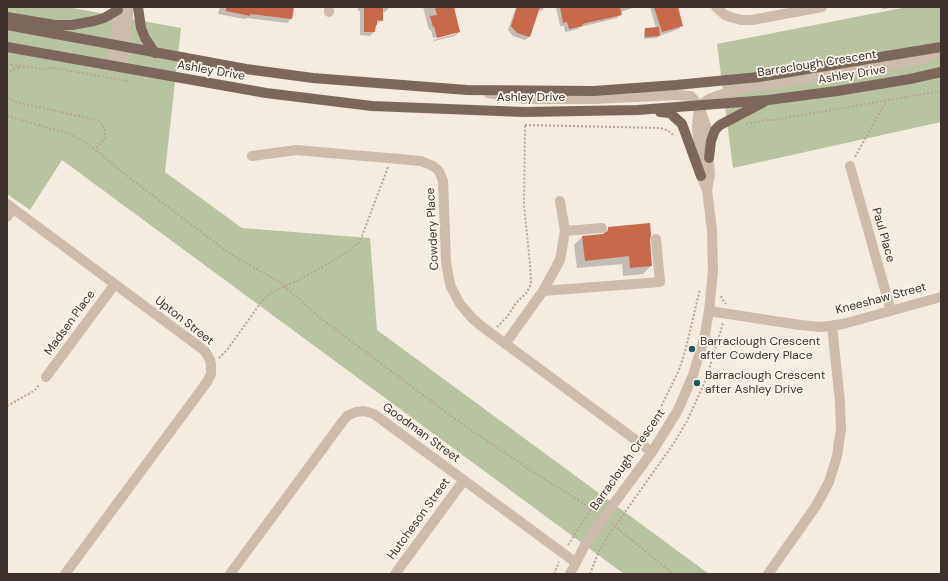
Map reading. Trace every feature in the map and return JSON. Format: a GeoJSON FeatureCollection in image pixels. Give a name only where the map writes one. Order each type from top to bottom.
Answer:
{"type":"FeatureCollection","features":[{"type":"Feature","properties":{"kind":"main road"},"geometry":{"type":"LineString","coordinates":[[138,7],[141,28],[145,38],[155,53]]}},
{"type":"Feature","properties":{"kind":"main road"},"geometry":{"type":"LineString","coordinates":[[7,17],[55,25],[72,25],[94,22],[104,18],[118,9]]}},
{"type":"Feature","properties":{"kind":"main road","name":"Ashley Drive"},"geometry":{"type":"LineString","coordinates":[[7,25],[124,48],[246,69],[313,78],[467,90],[594,91],[676,85],[759,77],[941,48]]}},
{"type":"Feature","properties":{"kind":"main road","name":"Ashley Drive"},"geometry":{"type":"LineString","coordinates":[[7,47],[266,93],[372,106],[524,112],[638,110],[768,100],[837,91],[910,79],[941,72]]}},
{"type":"Feature","properties":{"kind":"main road"},"geometry":{"type":"LineString","coordinates":[[709,158],[711,141],[715,130],[720,125],[768,100]]}},
{"type":"Feature","properties":{"kind":"main road"},"geometry":{"type":"LineString","coordinates":[[638,110],[670,113],[682,124],[701,176]]}},
{"type":"Feature","properties":{"kind":"street"},"geometry":{"type":"LineString","coordinates":[[122,68],[129,7]]}},
{"type":"Feature","properties":{"kind":"street"},"geometry":{"type":"LineString","coordinates":[[716,7],[724,15],[741,20],[752,20],[822,7]]}},
{"type":"Feature","properties":{"kind":"street"},"geometry":{"type":"LineString","coordinates":[[111,66],[118,9]]}},
{"type":"Feature","properties":{"kind":"street","name":"Barraclough Crescent"},"geometry":{"type":"LineString","coordinates":[[570,574],[585,545],[652,452],[678,410],[693,375],[704,339],[709,311],[713,271],[712,230],[706,190],[701,176],[697,126],[699,106],[709,99],[731,91],[920,60],[941,52]]}},
{"type":"Feature","properties":{"kind":"street"},"geometry":{"type":"LineString","coordinates":[[467,90],[525,99],[594,99],[676,95],[691,96],[699,106]]}},
{"type":"Feature","properties":{"kind":"street","name":"Barraclough Crescent"},"geometry":{"type":"LineString","coordinates":[[699,106],[706,126],[709,158],[710,175],[706,190]]}},
{"type":"Feature","properties":{"kind":"street","name":"Cowdery Place"},"geometry":{"type":"LineString","coordinates":[[252,156],[296,150],[421,161],[433,166],[439,171],[443,181],[448,279],[460,304],[472,318],[505,344],[652,452]]}},
{"type":"Feature","properties":{"kind":"street","name":"Paul Place"},"geometry":{"type":"LineString","coordinates":[[850,166],[891,311]]}},
{"type":"Feature","properties":{"kind":"street"},"geometry":{"type":"LineString","coordinates":[[505,344],[543,291],[560,260],[565,231],[560,201]]}},
{"type":"Feature","properties":{"kind":"street"},"geometry":{"type":"LineString","coordinates":[[7,217],[10,206]]}},
{"type":"Feature","properties":{"kind":"street","name":"Upton Street"},"geometry":{"type":"LineString","coordinates":[[10,206],[205,351],[211,364],[211,374],[206,382],[65,574]]}},
{"type":"Feature","properties":{"kind":"street"},"geometry":{"type":"LineString","coordinates":[[565,231],[602,228]]}},
{"type":"Feature","properties":{"kind":"street"},"geometry":{"type":"LineString","coordinates":[[543,291],[660,282],[656,239]]}},
{"type":"Feature","properties":{"kind":"street","name":"Madsen Place"},"geometry":{"type":"LineString","coordinates":[[46,377],[115,284]]}},
{"type":"Feature","properties":{"kind":"street","name":"Kneeshaw Street"},"geometry":{"type":"LineString","coordinates":[[709,311],[821,327],[843,324],[941,297]]}},
{"type":"Feature","properties":{"kind":"street"},"geometry":{"type":"LineString","coordinates":[[768,574],[816,506],[829,482],[837,456],[841,429],[840,402],[832,326]]}},
{"type":"Feature","properties":{"kind":"street","name":"Goodman Street"},"geometry":{"type":"LineString","coordinates":[[230,574],[347,416],[356,412],[364,411],[374,414],[575,562]]}},
{"type":"Feature","properties":{"kind":"street","name":"Hutcheson Street"},"geometry":{"type":"LineString","coordinates":[[395,574],[464,480]]}},
{"type":"Feature","properties":{"kind":"path"},"geometry":{"type":"LineString","coordinates":[[7,64],[24,66],[13,69],[7,74]]}},
{"type":"Feature","properties":{"kind":"path"},"geometry":{"type":"LineString","coordinates":[[741,126],[766,120],[776,120],[941,91]]}},
{"type":"Feature","properties":{"kind":"path"},"geometry":{"type":"LineString","coordinates":[[7,94],[8,97],[16,102],[101,122],[105,131],[105,138],[96,149]]}},
{"type":"Feature","properties":{"kind":"path"},"geometry":{"type":"LineString","coordinates":[[850,166],[886,101]]}},
{"type":"Feature","properties":{"kind":"path"},"geometry":{"type":"LineString","coordinates":[[491,333],[507,317],[516,303],[527,292],[531,284],[524,205],[524,112]]}},
{"type":"Feature","properties":{"kind":"path"},"geometry":{"type":"LineString","coordinates":[[7,116],[67,133],[96,149],[135,182],[221,247],[285,286],[319,317],[457,420],[524,466],[592,508]]}},
{"type":"Feature","properties":{"kind":"path"},"geometry":{"type":"LineString","coordinates":[[210,360],[219,358],[227,350],[262,301],[272,292],[324,266],[350,250],[359,242],[389,164],[388,158]]}},
{"type":"Feature","properties":{"kind":"path"},"geometry":{"type":"LineString","coordinates":[[708,373],[728,305],[722,299],[720,293]]}},
{"type":"Feature","properties":{"kind":"path"},"geometry":{"type":"LineString","coordinates":[[7,406],[36,389],[46,377]]}},
{"type":"Feature","properties":{"kind":"path"},"geometry":{"type":"LineString","coordinates":[[569,543],[592,508],[636,449]]}},
{"type":"Feature","properties":{"kind":"path"},"geometry":{"type":"LineString","coordinates":[[590,574],[599,551],[618,522]]}},
{"type":"Feature","properties":{"kind":"path"},"geometry":{"type":"LineString","coordinates":[[615,526],[673,574]]}},
{"type":"Feature","properties":{"kind":"path"},"geometry":{"type":"LineString","coordinates":[[554,574],[560,561]]}},
{"type":"Feature","properties":{"kind":"green space"},"geometry":{"type":"Polygon","coordinates":[[[7,7],[67,7],[181,28],[165,172],[242,228],[370,238],[377,330],[709,574],[624,574],[62,160],[30,210],[7,194],[7,7]]]}},
{"type":"Feature","properties":{"kind":"green space"},"geometry":{"type":"Polygon","coordinates":[[[907,7],[941,7],[941,122],[733,168],[717,44],[907,7]]]}},
{"type":"Feature","properties":{"kind":"building"},"geometry":{"type":"Polygon","coordinates":[[[226,7],[294,7],[292,19],[250,14],[250,16],[226,11],[226,7]]]}},
{"type":"Feature","properties":{"kind":"building"},"geometry":{"type":"Polygon","coordinates":[[[364,7],[383,7],[383,21],[377,20],[375,32],[364,32],[364,7]]]}},
{"type":"Feature","properties":{"kind":"building"},"geometry":{"type":"Polygon","coordinates":[[[435,7],[454,7],[460,32],[437,38],[430,16],[437,15],[435,7]]]}},
{"type":"Feature","properties":{"kind":"building"},"geometry":{"type":"Polygon","coordinates":[[[517,7],[540,7],[530,37],[517,33],[511,26],[517,7]]]}},
{"type":"Feature","properties":{"kind":"building"},"geometry":{"type":"Polygon","coordinates":[[[560,7],[620,7],[622,15],[582,24],[583,26],[569,29],[567,22],[563,23],[560,7]]]}},
{"type":"Feature","properties":{"kind":"building"},"geometry":{"type":"Polygon","coordinates":[[[654,7],[678,7],[683,26],[662,32],[654,7]]]}},
{"type":"Feature","properties":{"kind":"building"},"geometry":{"type":"Polygon","coordinates":[[[659,27],[660,36],[645,37],[645,28],[659,27]]]}},
{"type":"Feature","properties":{"kind":"building"},"geometry":{"type":"Polygon","coordinates":[[[650,223],[652,266],[630,268],[629,256],[585,261],[582,236],[603,234],[608,231],[608,227],[650,223]]]}},
{"type":"Feature","properties":{"kind":"place","name":"Barraclough Crescent after Cowdery Place"},"geometry":{"type":"Point","coordinates":[692,349]}},
{"type":"Feature","properties":{"kind":"place","name":"Barraclough Crescent after Ashley Drive"},"geometry":{"type":"Point","coordinates":[697,383]}}]}
